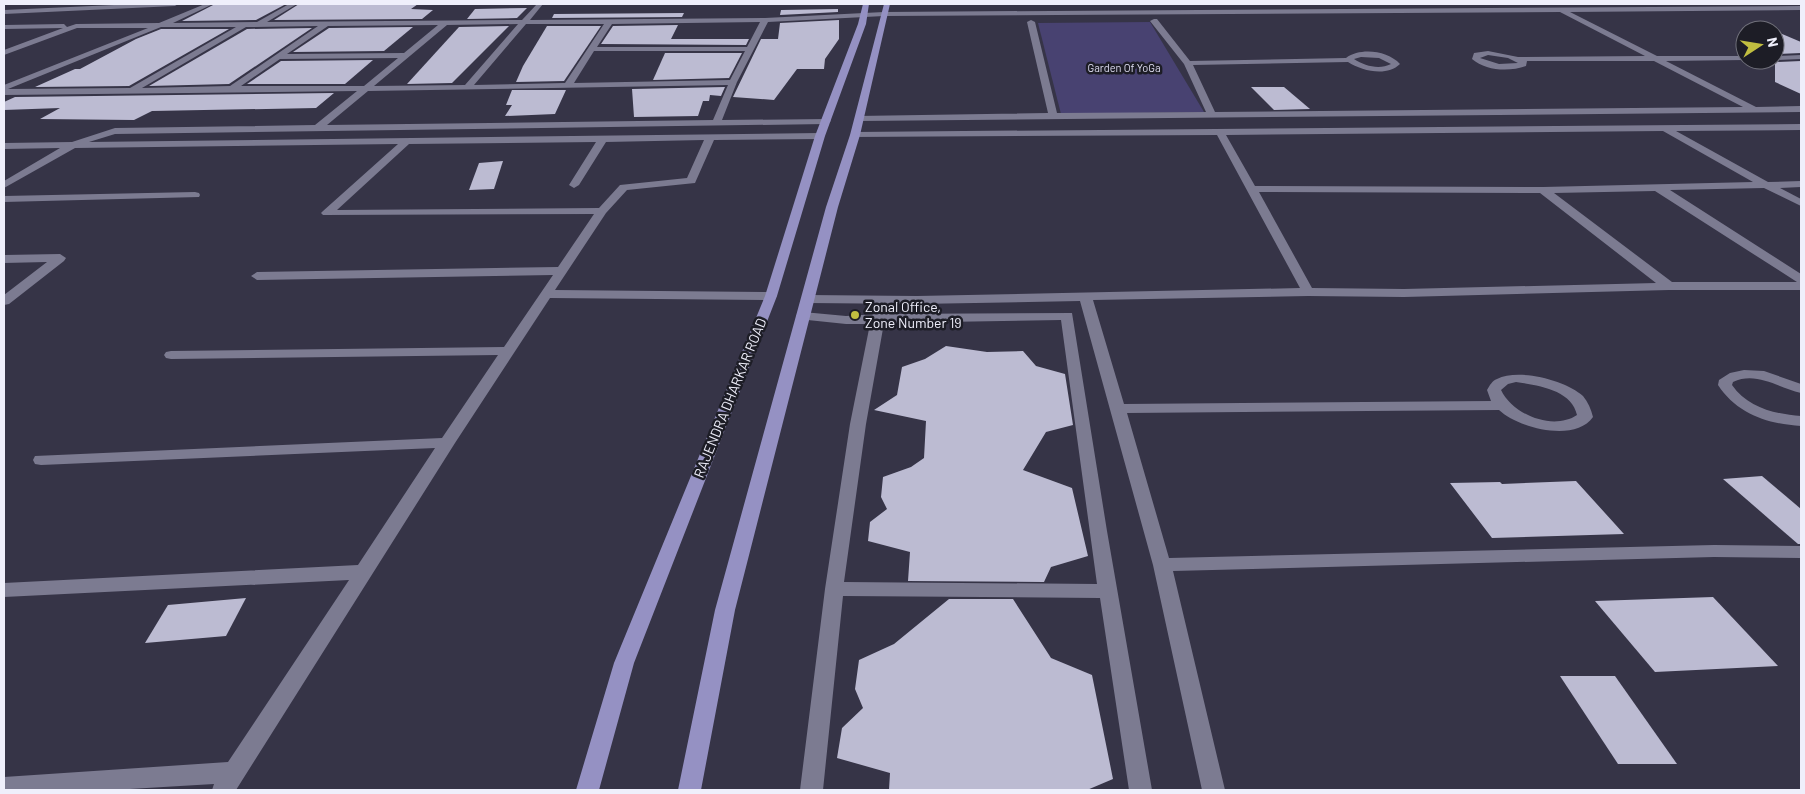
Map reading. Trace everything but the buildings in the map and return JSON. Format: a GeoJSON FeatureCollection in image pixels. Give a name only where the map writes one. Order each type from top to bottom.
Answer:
{"type":"FeatureCollection","features":[{"type":"Feature","properties":{"kind":"main road"},"geometry":{"type":"LineString","coordinates":[[689,790],[725,610],[832,207],[856,135],[884,13]]}},
{"type":"Feature","properties":{"kind":"main road","name":"RAJENDRA DHARKAR ROAD"},"geometry":{"type":"LineString","coordinates":[[587,790],[624,663],[771,296],[860,14]]}},
{"type":"Feature","properties":{"kind":"street"},"geometry":{"type":"LineString","coordinates":[[4,12],[175,4]]}},
{"type":"Feature","properties":{"kind":"street"},"geometry":{"type":"LineString","coordinates":[[4,88],[210,4]]}},
{"type":"Feature","properties":{"kind":"street"},"geometry":{"type":"LineString","coordinates":[[258,25],[294,4]]}},
{"type":"Feature","properties":{"kind":"street"},"geometry":{"type":"LineString","coordinates":[[467,88],[540,4]]}},
{"type":"Feature","properties":{"kind":"street"},"geometry":{"type":"LineString","coordinates":[[1031,4],[1030,18],[1053,117]]}},
{"type":"Feature","properties":{"kind":"street"},"geometry":{"type":"LineString","coordinates":[[1549,4],[1789,127]]}},
{"type":"Feature","properties":{"kind":"street"},"geometry":{"type":"LineString","coordinates":[[4,27],[765,20],[884,13],[1030,18],[1801,8]]}},
{"type":"Feature","properties":{"kind":"street"},"geometry":{"type":"LineString","coordinates":[[1474,19],[1801,16]]}},
{"type":"Feature","properties":{"kind":"street"},"geometry":{"type":"LineString","coordinates":[[1030,18],[1040,22]]}},
{"type":"Feature","properties":{"kind":"street"},"geometry":{"type":"LineString","coordinates":[[1059,21],[1381,19]]}},
{"type":"Feature","properties":{"kind":"street"},"geometry":{"type":"LineString","coordinates":[[716,124],[733,82],[765,20]]}},
{"type":"Feature","properties":{"kind":"street"},"geometry":{"type":"LineString","coordinates":[[1154,21],[1188,64],[1212,115]]}},
{"type":"Feature","properties":{"kind":"street"},"geometry":{"type":"LineString","coordinates":[[319,128],[446,22]]}},
{"type":"Feature","properties":{"kind":"street"},"geometry":{"type":"LineString","coordinates":[[568,85],[609,22]]}},
{"type":"Feature","properties":{"kind":"street"},"geometry":{"type":"LineString","coordinates":[[232,89],[326,24]]}},
{"type":"Feature","properties":{"kind":"street"},"geometry":{"type":"LineString","coordinates":[[131,90],[246,25]]}},
{"type":"Feature","properties":{"kind":"street"},"geometry":{"type":"LineString","coordinates":[[4,53],[76,26]]}},
{"type":"Feature","properties":{"kind":"street"},"geometry":{"type":"LineString","coordinates":[[592,49],[750,49]]}},
{"type":"Feature","properties":{"kind":"street"},"geometry":{"type":"LineString","coordinates":[[1519,59],[1523,64],[1508,67],[1485,63],[1476,57],[1482,54],[1495,54],[1519,59],[1735,58]]}},
{"type":"Feature","properties":{"kind":"street"},"geometry":{"type":"LineString","coordinates":[[278,57],[408,55]]}},
{"type":"Feature","properties":{"kind":"street"},"geometry":{"type":"LineString","coordinates":[[1785,58],[1801,57]]}},
{"type":"Feature","properties":{"kind":"street"},"geometry":{"type":"LineString","coordinates":[[1188,64],[1350,60]]}},
{"type":"Feature","properties":{"kind":"street"},"geometry":{"type":"LineString","coordinates":[[4,92],[467,88],[733,82]]}},
{"type":"Feature","properties":{"kind":"street"},"geometry":{"type":"LineString","coordinates":[[860,118],[1801,109]]}},
{"type":"Feature","properties":{"kind":"street"},"geometry":{"type":"LineString","coordinates":[[4,185],[70,145],[97,135],[131,130],[716,124],[826,121]]}},
{"type":"Feature","properties":{"kind":"street"},"geometry":{"type":"LineString","coordinates":[[856,135],[1801,127]]}},
{"type":"Feature","properties":{"kind":"street"},"geometry":{"type":"LineString","coordinates":[[1665,129],[1801,203]]}},
{"type":"Feature","properties":{"kind":"street"},"geometry":{"type":"LineString","coordinates":[[1220,132],[1308,292]]}},
{"type":"Feature","properties":{"kind":"street"},"geometry":{"type":"LineString","coordinates":[[4,146],[820,136]]}},
{"type":"Feature","properties":{"kind":"street"},"geometry":{"type":"LineString","coordinates":[[574,185],[603,138]]}},
{"type":"Feature","properties":{"kind":"street"},"geometry":{"type":"LineString","coordinates":[[4,788],[229,781],[447,443],[602,211],[624,187],[691,181],[710,138]]}},
{"type":"Feature","properties":{"kind":"street"},"geometry":{"type":"LineString","coordinates":[[408,140],[327,213],[602,211]]}},
{"type":"Feature","properties":{"kind":"street"},"geometry":{"type":"LineString","coordinates":[[1252,189],[1543,190],[1801,184]]}},
{"type":"Feature","properties":{"kind":"street"},"geometry":{"type":"LineString","coordinates":[[1658,187],[1801,279]]}},
{"type":"Feature","properties":{"kind":"street"},"geometry":{"type":"LineString","coordinates":[[1543,190],[1669,286]]}},
{"type":"Feature","properties":{"kind":"street"},"geometry":{"type":"LineString","coordinates":[[4,199],[195,195]]}},
{"type":"Feature","properties":{"kind":"street"},"geometry":{"type":"LineString","coordinates":[[4,259],[60,258],[4,301]]}},
{"type":"Feature","properties":{"kind":"street"},"geometry":{"type":"LineString","coordinates":[[257,276],[562,271]]}},
{"type":"Feature","properties":{"kind":"street"},"geometry":{"type":"LineString","coordinates":[[808,299],[1086,298],[1308,292],[1404,293],[1669,286],[1801,286]]}},
{"type":"Feature","properties":{"kind":"street"},"geometry":{"type":"LineString","coordinates":[[546,294],[771,296]]}},
{"type":"Feature","properties":{"kind":"street"},"geometry":{"type":"LineString","coordinates":[[1086,298],[1162,565],[1214,790]]}},
{"type":"Feature","properties":{"kind":"street"},"geometry":{"type":"LineString","coordinates":[[803,316],[846,320],[1067,316],[1140,790]]}},
{"type":"Feature","properties":{"kind":"street"},"geometry":{"type":"LineString","coordinates":[[811,790],[834,589],[858,424],[878,318]]}},
{"type":"Feature","properties":{"kind":"street"},"geometry":{"type":"LineString","coordinates":[[171,355],[508,351]]}},
{"type":"Feature","properties":{"kind":"street"},"geometry":{"type":"LineString","coordinates":[[1801,389],[1773,378],[1743,374],[1726,380],[1725,385],[1729,393],[1751,408],[1784,420],[1801,421]]}},
{"type":"Feature","properties":{"kind":"street"},"geometry":{"type":"LineString","coordinates":[[1118,409],[1502,405],[1527,420],[1550,426],[1571,426],[1580,422],[1585,417],[1585,410],[1580,402],[1571,394],[1544,382],[1530,379],[1505,380],[1497,384],[1494,390],[1495,397],[1502,405]]}},
{"type":"Feature","properties":{"kind":"street"},"geometry":{"type":"LineString","coordinates":[[41,460],[447,443]]}},
{"type":"Feature","properties":{"kind":"street"},"geometry":{"type":"LineString","coordinates":[[1162,565],[1714,551],[1801,552]]}},
{"type":"Feature","properties":{"kind":"street"},"geometry":{"type":"LineString","coordinates":[[4,590],[364,572]]}},
{"type":"Feature","properties":{"kind":"street"},"geometry":{"type":"LineString","coordinates":[[834,589],[1108,591]]}},
{"type":"Feature","properties":{"kind":"green space","name":"Garden Of YoGa"},"geometry":{"type":"Polygon","coordinates":[[[1150,22],[1204,112],[1061,114],[1038,23],[1150,22]]]}},
{"type":"Feature","properties":{"kind":"place","name":"Zonal Office, Zone Number 19"},"geometry":{"type":"Point","coordinates":[855,315]}}]}
